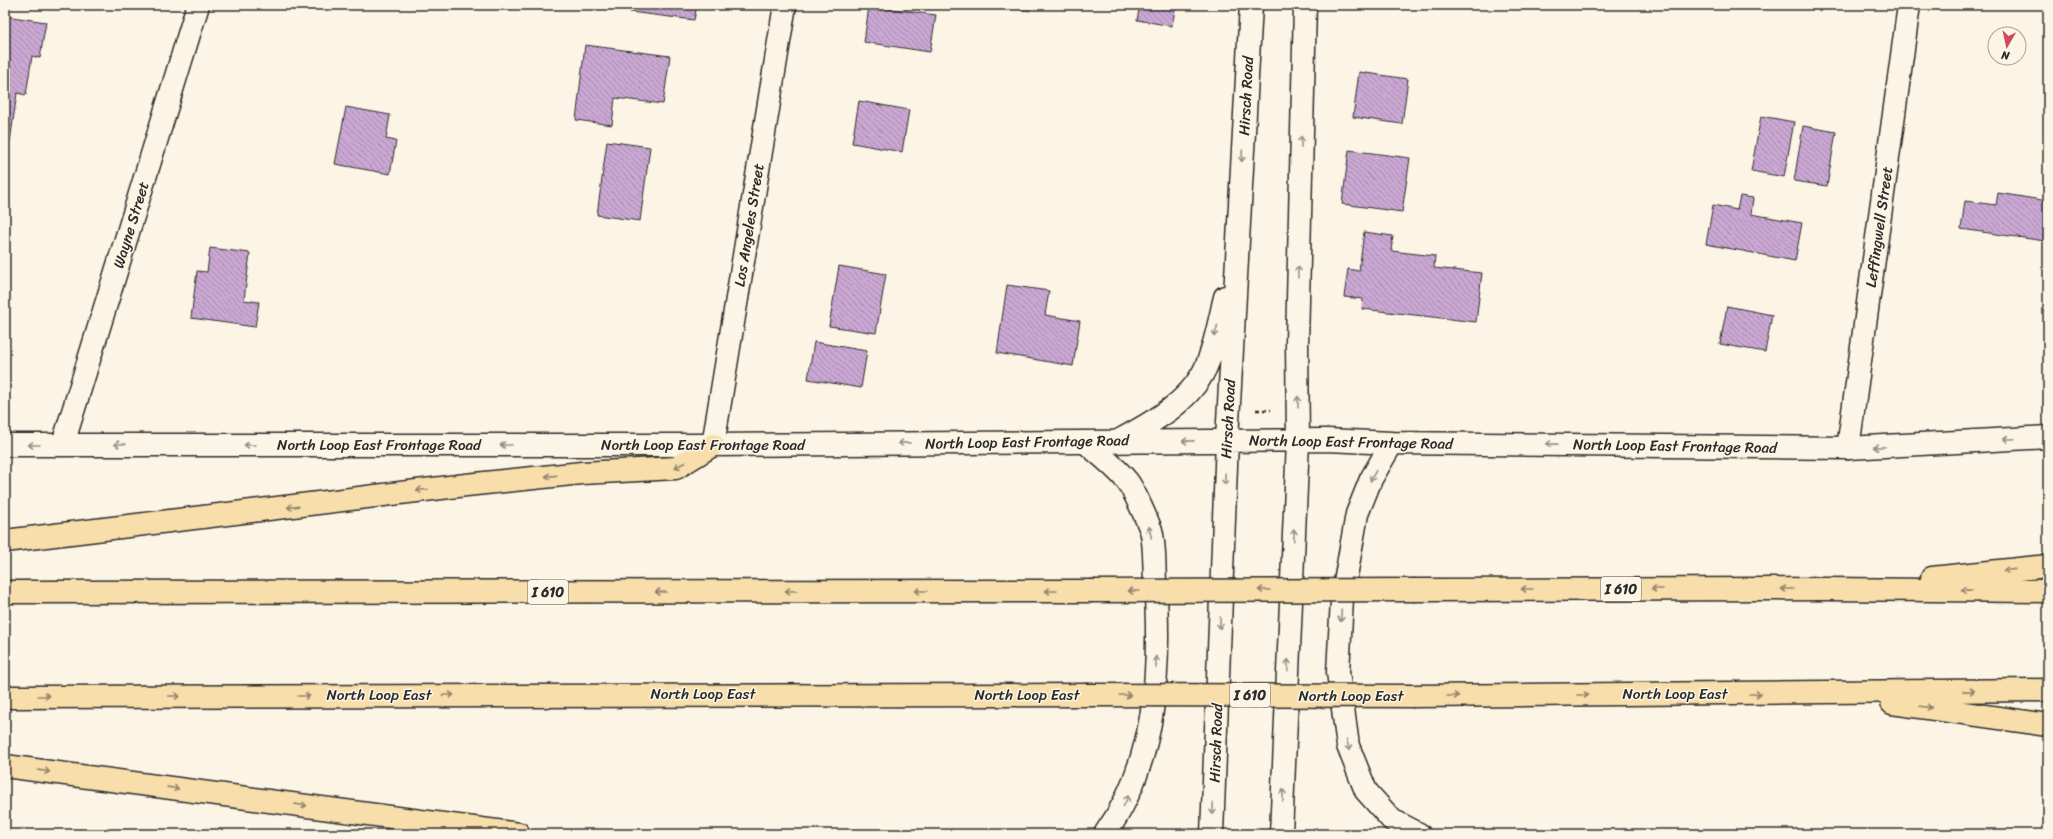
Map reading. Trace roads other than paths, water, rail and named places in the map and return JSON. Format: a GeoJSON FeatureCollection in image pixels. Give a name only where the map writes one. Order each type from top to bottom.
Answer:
{"type":"FeatureCollection","features":[{"type":"Feature","properties":{"kind":"highway"},"geometry":{"type":"LineString","coordinates":[[5,541],[466,485],[582,473],[676,468],[713,445]]}},
{"type":"Feature","properties":{"kind":"highway"},"geometry":{"type":"LineString","coordinates":[[1826,588],[2048,566]]}},
{"type":"Feature","properties":{"kind":"highway","name":"I 610"},"geometry":{"type":"LineString","coordinates":[[5,592],[1090,591],[1826,588],[2048,592]]}},
{"type":"Feature","properties":{"kind":"highway","name":"North Loop East"},"geometry":{"type":"LineString","coordinates":[[5,697],[1086,695],[1414,696],[1790,694],[2048,690]]}},
{"type":"Feature","properties":{"kind":"highway"},"geometry":{"type":"LineString","coordinates":[[1790,694],[1874,701],[2048,725]]}},
{"type":"Feature","properties":{"kind":"highway"},"geometry":{"type":"LineString","coordinates":[[5,766],[519,834]]}},
{"type":"Feature","properties":{"kind":"main road","name":"Wayne Street"},"geometry":{"type":"LineString","coordinates":[[63,444],[198,5]]}},
{"type":"Feature","properties":{"kind":"main road","name":"Los Angeles Street"},"geometry":{"type":"LineString","coordinates":[[713,445],[785,5]]}},
{"type":"Feature","properties":{"kind":"main road","name":"Hirsch Road"},"geometry":{"type":"LineString","coordinates":[[1212,834],[1227,440],[1252,5]]}},
{"type":"Feature","properties":{"kind":"main road"},"geometry":{"type":"LineString","coordinates":[[1281,834],[1298,441],[1297,343],[1305,5]]}},
{"type":"Feature","properties":{"kind":"main road","name":"Leffingwell Street"},"geometry":{"type":"LineString","coordinates":[[1848,448],[1909,5]]}},
{"type":"Feature","properties":{"kind":"main road"},"geometry":{"type":"LineString","coordinates":[[1118,441],[1153,422],[1175,406],[1193,386],[1208,363],[1237,253]]}},
{"type":"Feature","properties":{"kind":"main road","name":"North Loop East Frontage Road"},"geometry":{"type":"LineString","coordinates":[[5,445],[713,445],[1327,440],[1392,443],[1848,448],[2048,437]]}},
{"type":"Feature","properties":{"kind":"main road"},"geometry":{"type":"LineString","coordinates":[[1085,442],[1128,482],[1151,531],[1156,597],[1156,671],[1150,734],[1137,778],[1120,813],[1105,834]]}},
{"type":"Feature","properties":{"kind":"main road"},"geometry":{"type":"LineString","coordinates":[[1392,443],[1371,479],[1357,514],[1342,599],[1338,672],[1348,746],[1366,791],[1392,820],[1419,834]]}}]}
